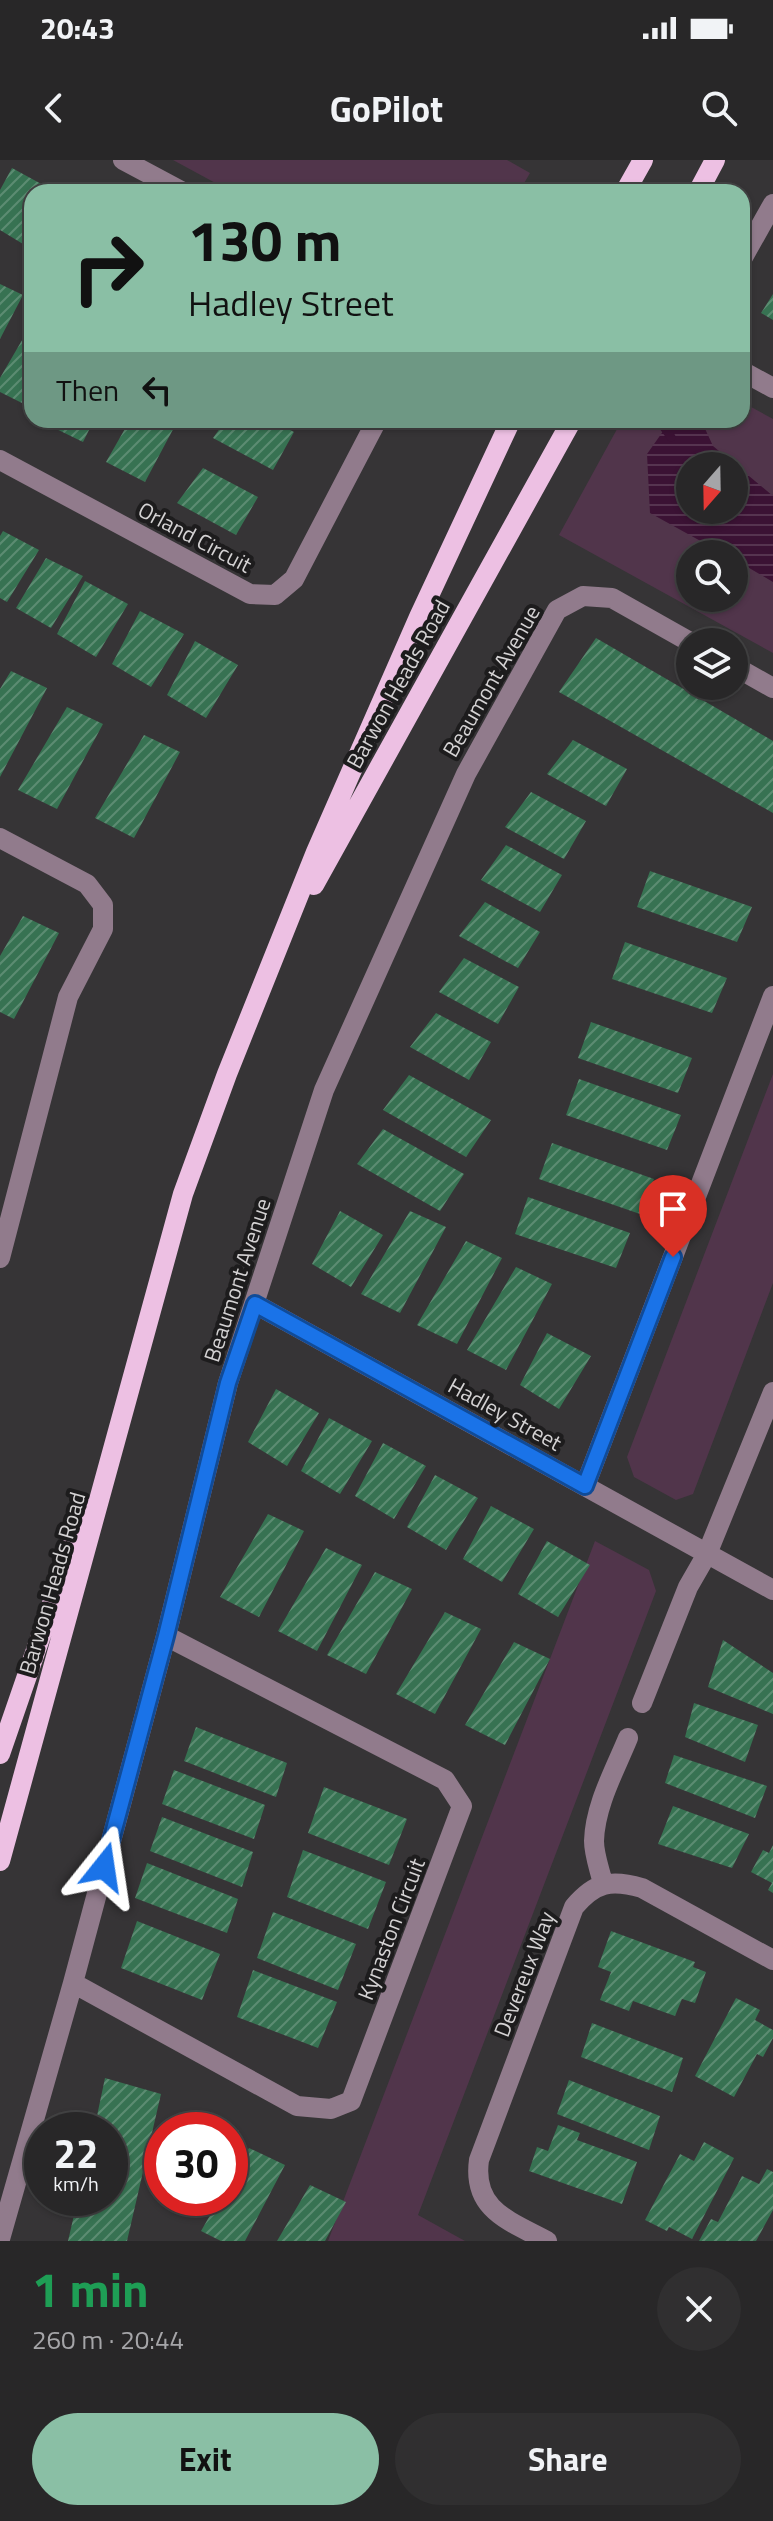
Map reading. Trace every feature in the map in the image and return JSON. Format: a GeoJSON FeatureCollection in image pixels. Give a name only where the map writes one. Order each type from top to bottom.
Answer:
{"type":"FeatureCollection","features":[{"type":"Feature","properties":{"kind":"main road"},"geometry":{"type":"LineString","coordinates":[[630,184],[643,160]]}},
{"type":"Feature","properties":{"kind":"main road"},"geometry":{"type":"LineString","coordinates":[[702,184],[715,160]]}},
{"type":"Feature","properties":{"kind":"main road","name":"Barwon Heads Road"},"geometry":{"type":"LineString","coordinates":[[0,1861],[183,1194],[227,1074],[316,852],[406,645],[507,428]]}},
{"type":"Feature","properties":{"kind":"main road","name":"Barwon Heads Road"},"geometry":{"type":"LineString","coordinates":[[268,972],[568,428]]}},
{"type":"Feature","properties":{"kind":"main road","name":"Barwon Heads Road"},"geometry":{"type":"LineString","coordinates":[[0,1754],[150,1319]]}},
{"type":"Feature","properties":{"kind":"street"},"geometry":{"type":"LineString","coordinates":[[123,160],[168,184]]}},
{"type":"Feature","properties":{"kind":"street"},"geometry":{"type":"LineString","coordinates":[[750,245],[773,204]]}},
{"type":"Feature","properties":{"kind":"street"},"geometry":{"type":"LineString","coordinates":[[750,375],[773,388]]}},
{"type":"Feature","properties":{"kind":"street","name":"Orland Circuit"},"geometry":{"type":"LineString","coordinates":[[0,460],[250,594],[275,595],[294,579],[373,428]]}},
{"type":"Feature","properties":{"kind":"street","name":"Beaumont Avenue"},"geometry":{"type":"LineString","coordinates":[[0,2239],[73,1983],[166,1636],[228,1383],[324,1090],[466,774],[557,610],[583,596],[612,598],[676,634]]}},
{"type":"Feature","properties":{"kind":"street"},"geometry":{"type":"LineString","coordinates":[[748,674],[773,688]]}},
{"type":"Feature","properties":{"kind":"street"},"geometry":{"type":"LineString","coordinates":[[0,838],[87,884],[103,905],[103,929],[68,997],[0,1258]]}},
{"type":"Feature","properties":{"kind":"street"},"geometry":{"type":"LineString","coordinates":[[585,1486],[773,996]]}},
{"type":"Feature","properties":{"kind":"street","name":"Hadley Street"},"geometry":{"type":"LineString","coordinates":[[255,1304],[773,1590]]}},
{"type":"Feature","properties":{"kind":"street"},"geometry":{"type":"LineString","coordinates":[[642,1703],[688,1587],[707,1554],[773,1392]]}},
{"type":"Feature","properties":{"kind":"street","name":"Kynaston Circuit"},"geometry":{"type":"LineString","coordinates":[[73,1983],[297,2106],[331,2109],[351,2101],[462,1806],[445,1780],[166,1636]]}},
{"type":"Feature","properties":{"kind":"street"},"geometry":{"type":"LineString","coordinates":[[628,1738],[598,1811],[595,1827],[594,1844],[603,1884],[623,1883],[642,1888],[773,1960]]}},
{"type":"Feature","properties":{"kind":"street","name":"Devereux Way"},"geometry":{"type":"LineString","coordinates":[[547,2241],[498,2214],[486,2202],[476,2175],[574,1907],[586,1892],[603,1884]]}},
{"type":"Feature","properties":{"kind":"shaded area"},"geometry":{"type":"Polygon","coordinates":[[[173,160],[507,160],[530,173],[524,184],[217,184],[173,160]]]}},
{"type":"Feature","properties":{"kind":"shaded area"},"geometry":{"type":"Polygon","coordinates":[[[750,406],[773,419],[773,653],[748,639],[748,628],[728,628],[699,612],[748,612],[748,540],[676,540],[676,600],[559,535],[618,428],[750,428],[750,406]]]}},
{"type":"Feature","properties":{"kind":"shaded area"},"geometry":{"type":"Polygon","coordinates":[[[665,428],[705,428],[713,446],[720,452],[676,452],[676,524],[748,524],[748,475],[773,496],[773,582],[748,567],[748,540],[699,540],[650,513],[647,454],[665,428]]]}},
{"type":"Feature","properties":{"kind":"shaded area"},"geometry":{"type":"Polygon","coordinates":[[[773,1074],[773,1283],[693,1494],[676,1500],[634,1477],[627,1457],[773,1074]]]}},
{"type":"Feature","properties":{"kind":"shaded area"},"geometry":{"type":"Polygon","coordinates":[[[595,1541],[649,1570],[656,1591],[418,2215],[465,2241],[328,2241],[595,1541]]]}},
{"type":"Feature","properties":{"kind":"building"},"geometry":{"type":"Polygon","coordinates":[[[12,168],[41,184],[24,184],[23,244],[0,230],[0,190],[12,168]]]}},
{"type":"Feature","properties":{"kind":"building"},"geometry":{"type":"Polygon","coordinates":[[[0,284],[23,295],[0,339],[0,284]]]}},
{"type":"Feature","properties":{"kind":"building"},"geometry":{"type":"Polygon","coordinates":[[[773,294],[773,320],[761,313],[773,294]]]}},
{"type":"Feature","properties":{"kind":"building"},"geometry":{"type":"Polygon","coordinates":[[[24,337],[24,404],[0,392],[0,378],[24,337]]]}},
{"type":"Feature","properties":{"kind":"building"},"geometry":{"type":"Polygon","coordinates":[[[54,428],[90,428],[83,442],[54,428]]]}},
{"type":"Feature","properties":{"kind":"building"},"geometry":{"type":"Polygon","coordinates":[[[125,428],[174,428],[145,482],[106,462],[125,428]]]}},
{"type":"Feature","properties":{"kind":"building"},"geometry":{"type":"Polygon","coordinates":[[[220,428],[286,428],[294,432],[273,470],[213,438],[220,428]]]}},
{"type":"Feature","properties":{"kind":"building"},"geometry":{"type":"Polygon","coordinates":[[[203,468],[258,497],[236,535],[177,503],[203,468]]]}},
{"type":"Feature","properties":{"kind":"building"},"geometry":{"type":"Polygon","coordinates":[[[3,531],[39,550],[7,602],[0,598],[0,536],[3,531]]]}},
{"type":"Feature","properties":{"kind":"building"},"geometry":{"type":"Polygon","coordinates":[[[46,558],[83,576],[51,628],[16,608],[46,558]]]}},
{"type":"Feature","properties":{"kind":"building"},"geometry":{"type":"Polygon","coordinates":[[[85,581],[128,604],[96,657],[57,634],[85,581]]]}},
{"type":"Feature","properties":{"kind":"building"},"geometry":{"type":"Polygon","coordinates":[[[140,611],[184,634],[151,687],[112,664],[140,611]]]}},
{"type":"Feature","properties":{"kind":"building"},"geometry":{"type":"Polygon","coordinates":[[[596,638],[676,685],[676,700],[703,700],[773,741],[773,813],[559,692],[596,638]]]}},
{"type":"Feature","properties":{"kind":"building"},"geometry":{"type":"Polygon","coordinates":[[[195,641],[238,665],[206,718],[167,695],[195,641]]]}},
{"type":"Feature","properties":{"kind":"building"},"geometry":{"type":"Polygon","coordinates":[[[11,671],[47,688],[0,777],[0,689],[11,671]]]}},
{"type":"Feature","properties":{"kind":"building"},"geometry":{"type":"Polygon","coordinates":[[[67,707],[103,724],[57,809],[18,790],[67,707]]]}},
{"type":"Feature","properties":{"kind":"building"},"geometry":{"type":"Polygon","coordinates":[[[144,735],[180,752],[134,838],[95,818],[144,735]]]}},
{"type":"Feature","properties":{"kind":"building"},"geometry":{"type":"Polygon","coordinates":[[[573,740],[627,769],[606,806],[547,774],[573,740]]]}},
{"type":"Feature","properties":{"kind":"building"},"geometry":{"type":"Polygon","coordinates":[[[531,792],[586,821],[564,859],[505,827],[531,792]]]}},
{"type":"Feature","properties":{"kind":"building"},"geometry":{"type":"Polygon","coordinates":[[[506,845],[562,875],[540,912],[481,880],[506,845]]]}},
{"type":"Feature","properties":{"kind":"building"},"geometry":{"type":"Polygon","coordinates":[[[650,871],[752,907],[737,942],[637,907],[650,871]]]}},
{"type":"Feature","properties":{"kind":"building"},"geometry":{"type":"Polygon","coordinates":[[[485,902],[540,932],[518,968],[459,936],[485,902]]]}},
{"type":"Feature","properties":{"kind":"building"},"geometry":{"type":"Polygon","coordinates":[[[23,916],[59,933],[14,1019],[0,1012],[0,956],[23,916]]]}},
{"type":"Feature","properties":{"kind":"building"},"geometry":{"type":"Polygon","coordinates":[[[625,942],[727,978],[712,1013],[612,979],[625,942]]]}},
{"type":"Feature","properties":{"kind":"building"},"geometry":{"type":"Polygon","coordinates":[[[464,958],[519,987],[498,1024],[439,992],[464,958]]]}},
{"type":"Feature","properties":{"kind":"building"},"geometry":{"type":"Polygon","coordinates":[[[436,1013],[491,1042],[469,1080],[410,1047],[436,1013]]]}},
{"type":"Feature","properties":{"kind":"building"},"geometry":{"type":"Polygon","coordinates":[[[591,1022],[692,1058],[678,1093],[578,1058],[591,1022]]]}},
{"type":"Feature","properties":{"kind":"building"},"geometry":{"type":"Polygon","coordinates":[[[409,1075],[491,1120],[466,1157],[383,1110],[409,1075]]]}},
{"type":"Feature","properties":{"kind":"building"},"geometry":{"type":"Polygon","coordinates":[[[579,1079],[681,1115],[667,1150],[566,1115],[579,1079]]]}},
{"type":"Feature","properties":{"kind":"building"},"geometry":{"type":"Polygon","coordinates":[[[383,1129],[464,1174],[440,1211],[357,1164],[383,1129]]]}},
{"type":"Feature","properties":{"kind":"building"},"geometry":{"type":"Polygon","coordinates":[[[552,1143],[654,1179],[640,1214],[539,1179],[552,1143]]]}},
{"type":"Feature","properties":{"kind":"building"},"geometry":{"type":"Polygon","coordinates":[[[528,1197],[630,1233],[616,1268],[515,1234],[528,1197]]]}},
{"type":"Feature","properties":{"kind":"building"},"geometry":{"type":"Polygon","coordinates":[[[340,1211],[383,1235],[351,1287],[312,1264],[340,1211]]]}},
{"type":"Feature","properties":{"kind":"building"},"geometry":{"type":"Polygon","coordinates":[[[410,1211],[446,1227],[400,1313],[361,1294],[410,1211]]]}},
{"type":"Feature","properties":{"kind":"building"},"geometry":{"type":"Polygon","coordinates":[[[466,1241],[502,1258],[457,1344],[417,1325],[466,1241]]]}},
{"type":"Feature","properties":{"kind":"building"},"geometry":{"type":"Polygon","coordinates":[[[516,1267],[552,1284],[506,1370],[467,1350],[516,1267]]]}},
{"type":"Feature","properties":{"kind":"building"},"geometry":{"type":"Polygon","coordinates":[[[547,1333],[591,1356],[559,1409],[520,1385],[547,1333]]]}},
{"type":"Feature","properties":{"kind":"building"},"geometry":{"type":"Polygon","coordinates":[[[276,1389],[319,1413],[287,1466],[248,1442],[276,1389]]]}},
{"type":"Feature","properties":{"kind":"building"},"geometry":{"type":"Polygon","coordinates":[[[329,1418],[372,1441],[340,1494],[301,1471],[329,1418]]]}},
{"type":"Feature","properties":{"kind":"building"},"geometry":{"type":"Polygon","coordinates":[[[383,1443],[426,1466],[394,1519],[355,1496],[383,1443]]]}},
{"type":"Feature","properties":{"kind":"building"},"geometry":{"type":"Polygon","coordinates":[[[435,1475],[478,1498],[446,1550],[407,1527],[435,1475]]]}},
{"type":"Feature","properties":{"kind":"building"},"geometry":{"type":"Polygon","coordinates":[[[491,1506],[534,1529],[502,1582],[463,1559],[491,1506]]]}},
{"type":"Feature","properties":{"kind":"building"},"geometry":{"type":"Polygon","coordinates":[[[268,1514],[304,1531],[259,1617],[220,1597],[268,1514]]]}},
{"type":"Feature","properties":{"kind":"building"},"geometry":{"type":"Polygon","coordinates":[[[547,1541],[590,1565],[558,1617],[518,1594],[547,1541]]]}},
{"type":"Feature","properties":{"kind":"building"},"geometry":{"type":"Polygon","coordinates":[[[326,1548],[362,1565],[317,1651],[278,1631],[326,1548]]]}},
{"type":"Feature","properties":{"kind":"building"},"geometry":{"type":"Polygon","coordinates":[[[375,1572],[412,1589],[366,1674],[327,1655],[375,1572]]]}},
{"type":"Feature","properties":{"kind":"building"},"geometry":{"type":"Polygon","coordinates":[[[445,1612],[481,1629],[435,1714],[396,1694],[445,1612]]]}},
{"type":"Feature","properties":{"kind":"building"},"geometry":{"type":"Polygon","coordinates":[[[723,1640],[773,1673],[773,1714],[708,1687],[723,1640]]]}},
{"type":"Feature","properties":{"kind":"building"},"geometry":{"type":"Polygon","coordinates":[[[514,1642],[550,1659],[505,1745],[465,1725],[514,1642]]]}},
{"type":"Feature","properties":{"kind":"building"},"geometry":{"type":"Polygon","coordinates":[[[694,1703],[758,1725],[745,1762],[685,1737],[694,1703]]]}},
{"type":"Feature","properties":{"kind":"building"},"geometry":{"type":"Polygon","coordinates":[[[196,1727],[287,1763],[276,1797],[184,1761],[196,1727]]]}},
{"type":"Feature","properties":{"kind":"building"},"geometry":{"type":"Polygon","coordinates":[[[674,1755],[767,1786],[755,1818],[665,1783],[674,1755]]]}},
{"type":"Feature","properties":{"kind":"building"},"geometry":{"type":"Polygon","coordinates":[[[174,1770],[265,1805],[254,1839],[162,1804],[174,1770]]]}},
{"type":"Feature","properties":{"kind":"building"},"geometry":{"type":"Polygon","coordinates":[[[324,1787],[407,1819],[389,1865],[308,1833],[324,1787]]]}},
{"type":"Feature","properties":{"kind":"building"},"geometry":{"type":"Polygon","coordinates":[[[673,1806],[749,1834],[732,1868],[658,1844],[673,1806]]]}},
{"type":"Feature","properties":{"kind":"building"},"geometry":{"type":"Polygon","coordinates":[[[162,1817],[253,1852],[242,1887],[150,1851],[162,1817]]]}},
{"type":"Feature","properties":{"kind":"building"},"geometry":{"type":"Polygon","coordinates":[[[773,1845],[773,1893],[768,1890],[772,1883],[751,1872],[763,1850],[769,1853],[773,1845]]]}},
{"type":"Feature","properties":{"kind":"building"},"geometry":{"type":"Polygon","coordinates":[[[303,1850],[386,1882],[368,1929],[287,1897],[303,1850]]]}},
{"type":"Feature","properties":{"kind":"building"},"geometry":{"type":"Polygon","coordinates":[[[147,1863],[238,1899],[227,1933],[135,1898],[147,1863]]]}},
{"type":"Feature","properties":{"kind":"building"},"geometry":{"type":"Polygon","coordinates":[[[273,1912],[356,1944],[338,1990],[257,1958],[273,1912]]]}},
{"type":"Feature","properties":{"kind":"building"},"geometry":{"type":"Polygon","coordinates":[[[137,1921],[220,1954],[202,2000],[121,1968],[137,1921]]]}},
{"type":"Feature","properties":{"kind":"building"},"geometry":{"type":"Polygon","coordinates":[[[611,1931],[695,1962],[693,1967],[706,1972],[695,2003],[682,1999],[675,2016],[633,2001],[629,2011],[600,2000],[611,1972],[598,1967],[611,1931]]]}},
{"type":"Feature","properties":{"kind":"building"},"geometry":{"type":"Polygon","coordinates":[[[253,1970],[337,2002],[318,2048],[237,2017],[253,1970]]]}},
{"type":"Feature","properties":{"kind":"building"},"geometry":{"type":"Polygon","coordinates":[[[736,1998],[760,2010],[755,2020],[773,2030],[773,2038],[763,2057],[757,2054],[734,2097],[695,2076],[736,1998]]]}},
{"type":"Feature","properties":{"kind":"building"},"geometry":{"type":"Polygon","coordinates":[[[592,2023],[683,2058],[672,2092],[581,2057],[592,2023]]]}},
{"type":"Feature","properties":{"kind":"building"},"geometry":{"type":"Polygon","coordinates":[[[105,2078],[161,2094],[157,2112],[144,2112],[144,2168],[127,2241],[68,2241],[74,2216],[128,2216],[128,2112],[98,2112],[105,2078]]]}},
{"type":"Feature","properties":{"kind":"building"},"geometry":{"type":"Polygon","coordinates":[[[569,2080],[660,2116],[649,2150],[557,2114],[569,2080]]]}},
{"type":"Feature","properties":{"kind":"building"},"geometry":{"type":"Polygon","coordinates":[[[558,2125],[580,2133],[577,2140],[637,2162],[622,2204],[529,2171],[537,2147],[548,2151],[558,2125]]]}},
{"type":"Feature","properties":{"kind":"building"},"geometry":{"type":"Polygon","coordinates":[[[704,2142],[734,2158],[692,2239],[669,2227],[667,2231],[645,2220],[680,2154],[694,2161],[704,2142]]]}},
{"type":"Feature","properties":{"kind":"building"},"geometry":{"type":"Polygon","coordinates":[[[248,2150],[285,2165],[245,2241],[221,2241],[201,2231],[210,2216],[248,2216],[248,2150]]]}},
{"type":"Feature","properties":{"kind":"building"},"geometry":{"type":"Polygon","coordinates":[[[767,2169],[773,2172],[773,2210],[756,2241],[699,2241],[711,2219],[718,2222],[742,2176],[759,2184],[767,2169]]]}},
{"type":"Feature","properties":{"kind":"building"},"geometry":{"type":"Polygon","coordinates":[[[310,2185],[346,2202],[325,2241],[277,2241],[310,2185]]]}},
{"type":"Feature","properties":{"kind":"waterway"},"geometry":{"type":"LineString","coordinates":[[665,428],[671,437]]}},
{"type":"Feature","properties":{"kind":"route"},"geometry":{"type":"LineString","coordinates":[[104,1867],[166,1636],[228,1383],[255,1304],[585,1486],[673,1257]]}}]}
